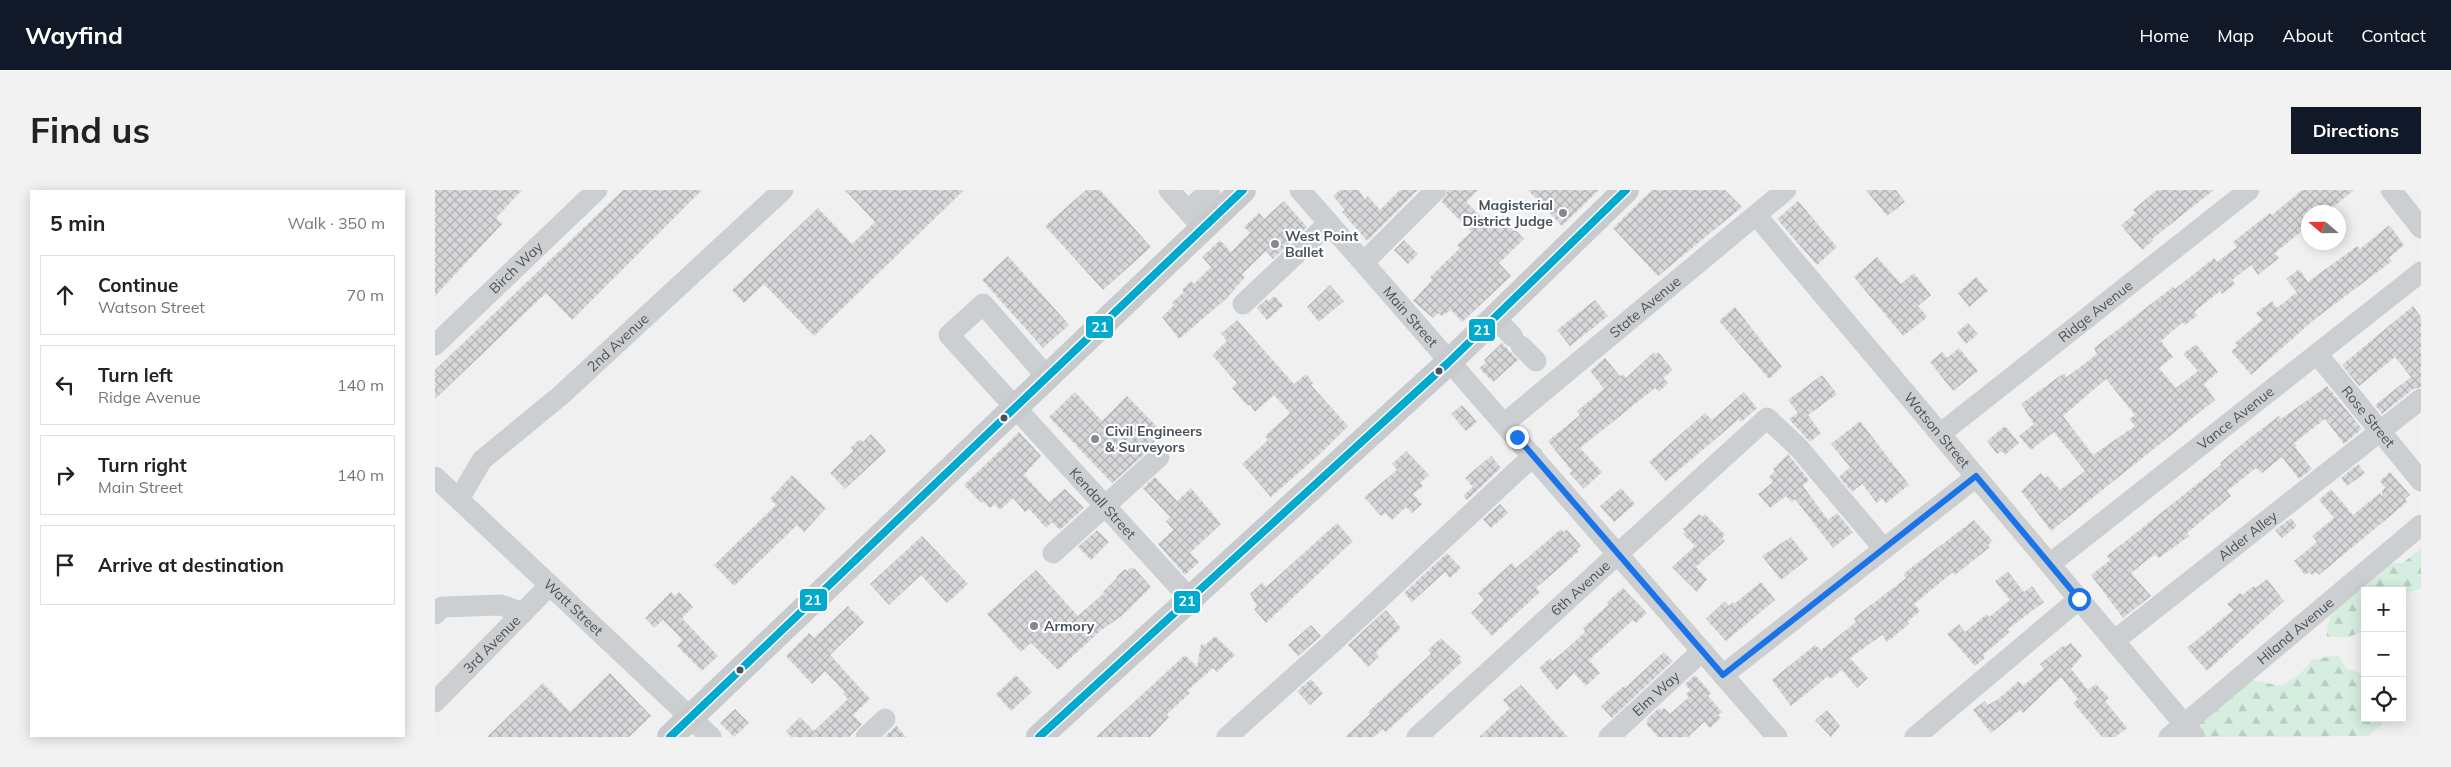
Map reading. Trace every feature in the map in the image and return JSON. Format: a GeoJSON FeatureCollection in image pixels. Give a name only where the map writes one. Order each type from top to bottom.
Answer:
{"type":"FeatureCollection","features":[{"type":"Feature","properties":{"kind":"main road"},"geometry":{"type":"LineString","coordinates":[[670,737],[1047,376],[1183,203],[1243,190]]}},
{"type":"Feature","properties":{"kind":"main road"},"geometry":{"type":"LineString","coordinates":[[1039,737],[1449,362],[1626,190]]}},
{"type":"Feature","properties":{"kind":"street","name":"Birch Way"},"geometry":{"type":"LineString","coordinates":[[435,346],[597,190]]}},
{"type":"Feature","properties":{"kind":"street","name":"2nd Avenue"},"geometry":{"type":"LineString","coordinates":[[459,499],[482,460],[560,396],[783,190]]}},
{"type":"Feature","properties":{"kind":"street"},"geometry":{"type":"LineString","coordinates":[[1183,203],[1210,190]]}},
{"type":"Feature","properties":{"kind":"street","name":"Main Street"},"geometry":{"type":"LineString","coordinates":[[1300,190],[1777,737]]}},
{"type":"Feature","properties":{"kind":"street"},"geometry":{"type":"LineString","coordinates":[[1364,262],[1436,190]]}},
{"type":"Feature","properties":{"kind":"street","name":"State Avenue"},"geometry":{"type":"LineString","coordinates":[[1505,423],[1786,190]]}},
{"type":"Feature","properties":{"kind":"street","name":"Ridge Avenue"},"geometry":{"type":"LineString","coordinates":[[1940,434],[2249,190]]}},
{"type":"Feature","properties":{"kind":"street"},"geometry":{"type":"LineString","coordinates":[[2391,190],[2421,228]]}},
{"type":"Feature","properties":{"kind":"street","name":"Watson Street"},"geometry":{"type":"LineString","coordinates":[[1756,215],[2114,641],[2183,733]]}},
{"type":"Feature","properties":{"kind":"street"},"geometry":{"type":"LineString","coordinates":[[1243,304],[1329,223]]}},
{"type":"Feature","properties":{"kind":"street","name":"Vance Avenue"},"geometry":{"type":"LineString","coordinates":[[2050,564],[2421,272]]}},
{"type":"Feature","properties":{"kind":"street","name":"Kendall Street"},"geometry":{"type":"LineString","coordinates":[[1047,376],[983,304],[949,335],[1016,406],[1191,600]]}},
{"type":"Feature","properties":{"kind":"street"},"geometry":{"type":"LineString","coordinates":[[1495,317],[1523,348]]}},
{"type":"Feature","properties":{"kind":"street","name":"Rose Street"},"geometry":{"type":"LineString","coordinates":[[2317,354],[2421,480]]}},
{"type":"Feature","properties":{"kind":"street","name":"Alder Alley"},"geometry":{"type":"LineString","coordinates":[[2114,641],[2421,399]]}},
{"type":"Feature","properties":{"kind":"street","name":"6th Avenue"},"geometry":{"type":"LineString","coordinates":[[1417,737],[1767,418],[1798,447],[1884,549]]}},
{"type":"Feature","properties":{"kind":"street"},"geometry":{"type":"LineString","coordinates":[[1227,737],[1331,644],[1533,456]]}},
{"type":"Feature","properties":{"kind":"street"},"geometry":{"type":"LineString","coordinates":[[1053,553],[1159,457]]}},
{"type":"Feature","properties":{"kind":"street"},"geometry":{"type":"LineString","coordinates":[[1723,675],[1976,476]]}},
{"type":"Feature","properties":{"kind":"street","name":"Watt Street"},"geometry":{"type":"LineString","coordinates":[[435,477],[711,737]]}},
{"type":"Feature","properties":{"kind":"street","name":"Hiland Avenue"},"geometry":{"type":"LineString","coordinates":[[2183,733],[2421,524]]}},
{"type":"Feature","properties":{"kind":"street","name":"3rd Avenue"},"geometry":{"type":"LineString","coordinates":[[435,702],[550,586]]}},
{"type":"Feature","properties":{"kind":"street"},"geometry":{"type":"LineString","coordinates":[[1915,737],[2079,599]]}},
{"type":"Feature","properties":{"kind":"street"},"geometry":{"type":"LineString","coordinates":[[437,607],[501,605],[523,613]]}},
{"type":"Feature","properties":{"kind":"street","name":"Elm Way"},"geometry":{"type":"LineString","coordinates":[[1609,737],[1702,651]]}},
{"type":"Feature","properties":{"kind":"street"},"geometry":{"type":"LineString","coordinates":[[866,737],[885,719]]}},
{"type":"Feature","properties":{"kind":"green space"},"geometry":{"type":"Polygon","coordinates":[[[2421,548],[2421,588],[2406,594],[2406,587],[2361,587],[2361,632],[2348,637],[2327,637],[2328,625],[2332,615],[2346,595],[2383,563],[2403,563],[2421,548]]]}},
{"type":"Feature","properties":{"kind":"green space"},"geometry":{"type":"Polygon","coordinates":[[[2338,655],[2347,669],[2361,673],[2361,722],[2382,722],[2382,725],[2368,736],[2199,737],[2190,726],[2243,678],[2281,686],[2301,673],[2312,660],[2338,655]]]}},
{"type":"Feature","properties":{"kind":"building"},"geometry":{"type":"Polygon","coordinates":[[[435,190],[522,190],[496,218],[502,224],[435,296],[435,190]]]}},
{"type":"Feature","properties":{"kind":"building"},"geometry":{"type":"Polygon","coordinates":[[[623,190],[702,190],[572,320],[546,293],[435,399],[435,370],[623,190]]]}},
{"type":"Feature","properties":{"kind":"building"},"geometry":{"type":"Polygon","coordinates":[[[845,190],[964,190],[814,336],[764,284],[744,303],[732,290],[818,208],[852,244],[875,222],[845,190]]]}},
{"type":"Feature","properties":{"kind":"building"},"geometry":{"type":"Polygon","coordinates":[[[1086,190],[1100,190],[1151,247],[1103,290],[1045,226],[1086,190]]]}},
{"type":"Feature","properties":{"kind":"building"},"geometry":{"type":"Polygon","coordinates":[[[1340,190],[1359,190],[1365,200],[1368,196],[1380,210],[1400,190],[1418,190],[1367,241],[1342,212],[1345,210],[1333,196],[1340,190]]]}},
{"type":"Feature","properties":{"kind":"building"},"geometry":{"type":"Polygon","coordinates":[[[1448,190],[1478,190],[1466,202],[1486,222],[1495,214],[1500,219],[1503,216],[1524,239],[1499,263],[1511,276],[1462,322],[1451,310],[1442,316],[1438,313],[1433,318],[1413,301],[1432,280],[1430,277],[1460,248],[1457,245],[1471,232],[1442,202],[1448,190]]]}},
{"type":"Feature","properties":{"kind":"building","name":"Magisterial District Judge"},"geometry":{"type":"Polygon","coordinates":[[[1528,190],[1599,190],[1562,226],[1528,190]]]}},
{"type":"Feature","properties":{"kind":"building"},"geometry":{"type":"Polygon","coordinates":[[[1652,190],[1725,190],[1742,207],[1658,276],[1613,228],[1652,190]]]}},
{"type":"Feature","properties":{"kind":"building"},"geometry":{"type":"Polygon","coordinates":[[[1866,190],[1896,190],[1905,202],[1887,216],[1866,190]]]}},
{"type":"Feature","properties":{"kind":"building"},"geometry":{"type":"Polygon","coordinates":[[[2157,190],[2214,190],[2152,239],[2153,241],[2142,250],[2121,225],[2136,213],[2133,210],[2157,190]]]}},
{"type":"Feature","properties":{"kind":"building"},"geometry":{"type":"Polygon","coordinates":[[[2302,190],[2354,190],[2336,205],[2301,205],[2301,232],[2275,253],[2279,258],[2258,275],[2251,265],[2232,280],[2235,284],[2222,294],[2220,291],[2194,312],[2198,315],[2185,325],[2183,322],[2161,341],[2173,357],[2159,368],[2176,388],[2198,371],[2183,354],[2196,344],[2218,372],[2204,384],[2215,400],[2051,531],[2021,491],[2041,473],[2045,478],[2048,476],[2060,490],[2085,471],[2054,432],[2031,450],[2019,436],[2034,424],[2021,404],[2064,373],[2067,377],[2097,354],[2094,348],[2173,287],[2175,289],[2214,258],[2217,262],[2237,247],[2233,242],[2270,213],[2272,215],[2302,190]],[[2106,379],[2063,416],[2093,455],[2135,426],[2129,419],[2135,415],[2106,379]]]}},
{"type":"Feature","properties":{"kind":"building"},"geometry":{"type":"Polygon","coordinates":[[[1284,201],[1307,227],[1273,259],[1266,251],[1242,274],[1245,277],[1227,298],[1179,339],[1162,317],[1174,305],[1172,303],[1184,292],[1182,290],[1191,281],[1194,284],[1211,267],[1202,257],[1220,240],[1231,252],[1250,233],[1244,227],[1259,213],[1264,219],[1284,201]]]}},
{"type":"Feature","properties":{"kind":"building"},"geometry":{"type":"Polygon","coordinates":[[[1798,201],[1837,247],[1817,265],[1777,219],[1798,201]]]}},
{"type":"Feature","properties":{"kind":"building"},"geometry":{"type":"Polygon","coordinates":[[[2388,226],[2391,227],[2404,245],[2389,258],[2392,261],[2315,319],[2251,375],[2231,351],[2238,346],[2235,343],[2262,320],[2256,313],[2272,301],[2277,308],[2297,292],[2286,279],[2299,269],[2308,282],[2357,246],[2360,249],[2388,226]]]}},
{"type":"Feature","properties":{"kind":"building"},"geometry":{"type":"Polygon","coordinates":[[[1404,240],[1418,254],[1408,264],[1394,250],[1404,240]]]}},
{"type":"Feature","properties":{"kind":"building"},"geometry":{"type":"Polygon","coordinates":[[[1008,256],[1069,325],[1043,348],[982,280],[1008,256]]]}},
{"type":"Feature","properties":{"kind":"building"},"geometry":{"type":"Polygon","coordinates":[[[1877,257],[1901,284],[1914,273],[1931,295],[1918,306],[1927,316],[1925,319],[1903,336],[1854,277],[1877,257]]]}},
{"type":"Feature","properties":{"kind":"building"},"geometry":{"type":"Polygon","coordinates":[[[1976,277],[1988,291],[1969,307],[1958,293],[1976,277]]]}},
{"type":"Feature","properties":{"kind":"building"},"geometry":{"type":"Polygon","coordinates":[[[1330,285],[1344,301],[1319,322],[1307,307],[1330,285]]]}},
{"type":"Feature","properties":{"kind":"building"},"geometry":{"type":"Polygon","coordinates":[[[1275,296],[1283,306],[1267,320],[1257,308],[1267,299],[1268,301],[1275,296]]]}},
{"type":"Feature","properties":{"kind":"building"},"geometry":{"type":"Polygon","coordinates":[[[1595,300],[1608,316],[1570,346],[1557,330],[1595,300]]]}},
{"type":"Feature","properties":{"kind":"building"},"geometry":{"type":"Polygon","coordinates":[[[2413,306],[2421,317],[2421,387],[2413,389],[2382,414],[2375,405],[2411,377],[2395,357],[2359,386],[2342,365],[2413,306]]]}},
{"type":"Feature","properties":{"kind":"building"},"geometry":{"type":"Polygon","coordinates":[[[1735,307],[1782,367],[1769,379],[1719,321],[1735,307]]]}},
{"type":"Feature","properties":{"kind":"building"},"geometry":{"type":"Polygon","coordinates":[[[1237,320],[1294,384],[1306,374],[1313,383],[1311,385],[1348,426],[1320,454],[1271,497],[1242,464],[1268,440],[1265,436],[1290,413],[1274,395],[1255,412],[1232,388],[1237,383],[1212,355],[1227,341],[1221,334],[1237,320]]]}},
{"type":"Feature","properties":{"kind":"building"},"geometry":{"type":"Polygon","coordinates":[[[1968,323],[1978,334],[1966,344],[1957,332],[1968,323]]]}},
{"type":"Feature","properties":{"kind":"building"},"geometry":{"type":"Polygon","coordinates":[[[1502,343],[1518,360],[1493,382],[1479,368],[1486,362],[1484,360],[1502,343]]]}},
{"type":"Feature","properties":{"kind":"building"},"geometry":{"type":"Polygon","coordinates":[[[1959,348],[1978,371],[1953,391],[1930,362],[1942,352],[1947,358],[1959,348]]]}},
{"type":"Feature","properties":{"kind":"building"},"geometry":{"type":"Polygon","coordinates":[[[1654,352],[1656,355],[1658,352],[1673,370],[1663,378],[1668,383],[1659,392],[1655,388],[1580,448],[1602,472],[1584,489],[1569,473],[1572,471],[1548,441],[1580,415],[1577,411],[1604,389],[1590,371],[1605,358],[1620,376],[1623,374],[1626,378],[1654,352]]]}},
{"type":"Feature","properties":{"kind":"building"},"geometry":{"type":"Polygon","coordinates":[[[1822,375],[1837,394],[1808,415],[1821,433],[1810,442],[1789,419],[1798,413],[1788,400],[1822,375]]]}},
{"type":"Feature","properties":{"kind":"building"},"geometry":{"type":"Polygon","coordinates":[[[2327,386],[2362,429],[2344,444],[2325,419],[2294,443],[2312,469],[2299,479],[2282,457],[2262,473],[2256,468],[2227,491],[2231,496],[2187,533],[2189,536],[2159,558],[2155,554],[2131,573],[2151,596],[2123,618],[2091,575],[2110,560],[2107,556],[2221,465],[2220,463],[2247,440],[2279,416],[2281,419],[2327,386]]]}},
{"type":"Feature","properties":{"kind":"building","name":"Civil Engineers & Surveyors"},"geometry":{"type":"Polygon","coordinates":[[[1075,392],[1102,421],[1127,396],[1163,433],[1153,443],[1155,445],[1112,483],[1049,417],[1075,392]]]}},
{"type":"Feature","properties":{"kind":"building"},"geometry":{"type":"Polygon","coordinates":[[[1744,392],[1757,408],[1741,422],[1739,419],[1666,481],[1649,462],[1705,413],[1712,420],[1744,392]]]}},
{"type":"Feature","properties":{"kind":"building"},"geometry":{"type":"Polygon","coordinates":[[[1462,405],[1477,422],[1466,431],[1451,414],[1462,405]]]}},
{"type":"Feature","properties":{"kind":"building"},"geometry":{"type":"Polygon","coordinates":[[[1860,421],[1909,485],[1886,503],[1882,498],[1877,503],[1862,484],[1852,492],[1839,477],[1850,467],[1831,444],[1860,421]]]}},
{"type":"Feature","properties":{"kind":"building"},"geometry":{"type":"Polygon","coordinates":[[[2005,426],[2019,443],[2005,455],[2002,451],[1997,454],[1987,441],[2005,426]]]}},
{"type":"Feature","properties":{"kind":"building"},"geometry":{"type":"Polygon","coordinates":[[[1019,432],[1041,456],[1024,475],[1049,502],[1065,489],[1084,508],[1060,530],[1052,522],[1046,528],[1029,509],[1025,512],[1013,498],[1000,510],[995,504],[990,508],[983,501],[981,503],[964,485],[1019,432]]]}},
{"type":"Feature","properties":{"kind":"building"},"geometry":{"type":"Polygon","coordinates":[[[871,434],[886,451],[845,489],[830,473],[853,451],[850,448],[860,439],[863,442],[871,434]]]}},
{"type":"Feature","properties":{"kind":"building"},"geometry":{"type":"Polygon","coordinates":[[[1406,451],[1429,475],[1420,483],[1423,486],[1413,494],[1422,504],[1412,513],[1406,507],[1392,520],[1385,513],[1381,516],[1364,497],[1397,470],[1392,464],[1406,451]]]}},
{"type":"Feature","properties":{"kind":"building"},"geometry":{"type":"Polygon","coordinates":[[[1788,454],[1809,480],[1803,486],[1828,520],[1837,513],[1853,532],[1833,548],[1795,499],[1792,502],[1786,496],[1770,508],[1758,494],[1773,482],[1769,477],[1775,471],[1773,469],[1788,454]]]}},
{"type":"Feature","properties":{"kind":"building"},"geometry":{"type":"Polygon","coordinates":[[[1491,456],[1501,468],[1467,500],[1463,496],[1473,487],[1465,478],[1491,456]]]}},
{"type":"Feature","properties":{"kind":"building"},"geometry":{"type":"Polygon","coordinates":[[[2358,464],[2365,473],[2347,486],[2341,478],[2358,464]]]}},
{"type":"Feature","properties":{"kind":"building"},"geometry":{"type":"Polygon","coordinates":[[[2390,472],[2410,495],[2405,499],[2407,502],[2319,575],[2316,572],[2312,575],[2309,572],[2305,575],[2294,561],[2317,542],[2312,536],[2334,518],[2319,500],[2331,489],[2353,515],[2380,493],[2382,497],[2382,491],[2385,488],[2380,481],[2390,472]]]}},
{"type":"Feature","properties":{"kind":"building"},"geometry":{"type":"Polygon","coordinates":[[[792,475],[826,508],[804,532],[797,525],[734,586],[714,565],[776,505],[770,499],[792,475]]]}},
{"type":"Feature","properties":{"kind":"building"},"geometry":{"type":"Polygon","coordinates":[[[1155,477],[1177,501],[1191,488],[1221,524],[1190,553],[1199,562],[1185,575],[1158,544],[1173,530],[1166,521],[1170,517],[1143,488],[1155,477]]]}},
{"type":"Feature","properties":{"kind":"building"},"geometry":{"type":"Polygon","coordinates":[[[1621,488],[1635,504],[1614,522],[1600,506],[1621,488]]]}},
{"type":"Feature","properties":{"kind":"building"},"geometry":{"type":"Polygon","coordinates":[[[1500,504],[1508,513],[1491,528],[1483,519],[1500,504]]]}},
{"type":"Feature","properties":{"kind":"building"},"geometry":{"type":"Polygon","coordinates":[[[1699,514],[1702,517],[1705,514],[1725,535],[1722,538],[1725,541],[1696,567],[1707,579],[1697,592],[1672,567],[1695,546],[1683,534],[1686,532],[1683,529],[1699,514]]]}},
{"type":"Feature","properties":{"kind":"building"},"geometry":{"type":"Polygon","coordinates":[[[2291,518],[2297,526],[2282,538],[2275,530],[2291,518]]]}},
{"type":"Feature","properties":{"kind":"building"},"geometry":{"type":"Polygon","coordinates":[[[1974,520],[1993,541],[1988,545],[1990,547],[1955,575],[1953,572],[1914,604],[1920,611],[1907,622],[1909,624],[1887,642],[1882,635],[1850,658],[1868,678],[1857,688],[1842,670],[1830,679],[1828,676],[1791,706],[1772,680],[1815,645],[1821,650],[1856,622],[1854,618],[1906,578],[1903,574],[1974,520]]]}},
{"type":"Feature","properties":{"kind":"building"},"geometry":{"type":"Polygon","coordinates":[[[1337,523],[1353,541],[1266,623],[1254,609],[1257,606],[1250,594],[1262,583],[1266,587],[1337,523]]]}},
{"type":"Feature","properties":{"kind":"building"},"geometry":{"type":"Polygon","coordinates":[[[1561,529],[1564,532],[1567,529],[1581,546],[1577,549],[1579,551],[1536,588],[1540,592],[1492,636],[1471,613],[1484,600],[1478,593],[1512,563],[1516,568],[1561,529]]]}},
{"type":"Feature","properties":{"kind":"building"},"geometry":{"type":"Polygon","coordinates":[[[1097,530],[1109,542],[1091,560],[1078,547],[1097,530]]]}},
{"type":"Feature","properties":{"kind":"building"},"geometry":{"type":"Polygon","coordinates":[[[922,536],[968,584],[947,603],[921,575],[889,605],[870,584],[922,536]]]}},
{"type":"Feature","properties":{"kind":"building"},"geometry":{"type":"Polygon","coordinates":[[[1791,537],[1808,559],[1781,580],[1762,556],[1791,537]]]}},
{"type":"Feature","properties":{"kind":"building"},"geometry":{"type":"Polygon","coordinates":[[[1447,553],[1461,568],[1450,578],[1445,572],[1412,602],[1404,593],[1447,553]]]}},
{"type":"Feature","properties":{"kind":"building","name":"Armory"},"geometry":{"type":"Polygon","coordinates":[[[1130,568],[1135,569],[1151,587],[1123,615],[1100,631],[1058,670],[1031,643],[1021,652],[987,614],[1036,570],[1078,616],[1104,593],[1116,577],[1125,569],[1127,571],[1130,568]]]}},
{"type":"Feature","properties":{"kind":"building"},"geometry":{"type":"Polygon","coordinates":[[[2008,572],[2024,592],[2032,586],[2044,602],[2008,629],[2010,632],[1983,655],[1985,658],[1975,666],[1947,634],[1959,624],[1965,632],[1987,614],[1989,617],[2010,600],[1995,581],[2008,572]]]}},
{"type":"Feature","properties":{"kind":"building"},"geometry":{"type":"Polygon","coordinates":[[[2267,579],[2284,601],[2207,671],[2187,648],[2233,610],[2227,604],[2240,593],[2242,595],[2254,586],[2256,588],[2267,579]]]}},
{"type":"Feature","properties":{"kind":"building"},"geometry":{"type":"Polygon","coordinates":[[[1761,582],[1775,600],[1726,641],[1706,619],[1725,601],[1729,606],[1733,602],[1734,604],[1761,582]]]}},
{"type":"Feature","properties":{"kind":"building"},"geometry":{"type":"Polygon","coordinates":[[[1623,588],[1647,613],[1636,623],[1633,620],[1589,660],[1600,673],[1586,686],[1574,673],[1557,690],[1539,668],[1550,658],[1552,661],[1584,633],[1585,630],[1583,628],[1623,588]]]}},
{"type":"Feature","properties":{"kind":"building"},"geometry":{"type":"Polygon","coordinates":[[[671,592],[675,596],[679,592],[693,607],[682,618],[718,656],[702,671],[677,646],[683,640],[663,620],[654,628],[645,618],[671,592]]]}},
{"type":"Feature","properties":{"kind":"building"},"geometry":{"type":"Polygon","coordinates":[[[848,606],[864,622],[830,655],[870,699],[853,715],[862,724],[849,737],[792,737],[786,731],[800,717],[814,731],[848,699],[843,694],[845,692],[825,671],[812,684],[786,656],[809,633],[814,638],[848,606]]]}},
{"type":"Feature","properties":{"kind":"building"},"geometry":{"type":"Polygon","coordinates":[[[1386,610],[1401,628],[1376,652],[1379,656],[1368,667],[1348,645],[1386,610]]]}},
{"type":"Feature","properties":{"kind":"building"},"geometry":{"type":"Polygon","coordinates":[[[1311,625],[1321,636],[1298,656],[1288,645],[1311,625]]]}},
{"type":"Feature","properties":{"kind":"building"},"geometry":{"type":"Polygon","coordinates":[[[1215,636],[1235,655],[1217,672],[1213,668],[1187,691],[1190,693],[1167,714],[1169,717],[1150,737],[1096,737],[1185,655],[1197,667],[1201,644],[1205,645],[1215,636]]]}},
{"type":"Feature","properties":{"kind":"building"},"geometry":{"type":"Polygon","coordinates":[[[1441,638],[1461,657],[1459,658],[1462,662],[1386,732],[1383,729],[1374,737],[1345,737],[1370,714],[1368,712],[1431,654],[1428,650],[1441,638]]]}},
{"type":"Feature","properties":{"kind":"building"},"geometry":{"type":"Polygon","coordinates":[[[2071,643],[2082,656],[2071,669],[2088,690],[2096,684],[2109,698],[2105,701],[2127,728],[2115,737],[2102,737],[2073,703],[2078,699],[2061,677],[2023,713],[2020,710],[1991,733],[1973,710],[1985,701],[1988,705],[1998,699],[2019,681],[2023,686],[2044,669],[2040,664],[2063,646],[2065,647],[2071,643]]]}},
{"type":"Feature","properties":{"kind":"building"},"geometry":{"type":"Polygon","coordinates":[[[1664,652],[1673,661],[1612,718],[1601,706],[1624,686],[1625,688],[1664,652]]]}},
{"type":"Feature","properties":{"kind":"building"},"geometry":{"type":"Polygon","coordinates":[[[610,673],[651,716],[629,737],[487,737],[543,683],[570,712],[610,673]]]}},
{"type":"Feature","properties":{"kind":"building"},"geometry":{"type":"Polygon","coordinates":[[[1016,675],[1032,692],[1011,711],[996,694],[1016,675]]]}},
{"type":"Feature","properties":{"kind":"building"},"geometry":{"type":"Polygon","coordinates":[[[1695,675],[1711,693],[1708,696],[1722,712],[1718,715],[1721,718],[1710,728],[1704,722],[1688,737],[1658,737],[1646,724],[1648,722],[1646,720],[1659,708],[1661,710],[1664,708],[1670,714],[1689,697],[1686,694],[1690,690],[1685,684],[1695,675]]]}},
{"type":"Feature","properties":{"kind":"building"},"geometry":{"type":"Polygon","coordinates":[[[1311,679],[1323,693],[1310,705],[1297,691],[1311,679]]]}},
{"type":"Feature","properties":{"kind":"building"},"geometry":{"type":"Polygon","coordinates":[[[1521,685],[1568,737],[1479,737],[1510,708],[1503,700],[1521,685]]]}},
{"type":"Feature","properties":{"kind":"building"},"geometry":{"type":"Polygon","coordinates":[[[735,709],[749,723],[734,737],[720,723],[735,709]]]}},
{"type":"Feature","properties":{"kind":"building"},"geometry":{"type":"Polygon","coordinates":[[[1827,710],[1840,726],[1831,737],[1815,720],[1827,710]]]}},
{"type":"Feature","properties":{"kind":"building"},"geometry":{"type":"Polygon","coordinates":[[[896,725],[906,737],[884,737],[894,728],[896,725]]]}},
{"type":"Feature","properties":{"kind":"transit line","name":"21"},"geometry":{"type":"LineString","coordinates":[[670,737],[1243,190]]}},
{"type":"Feature","properties":{"kind":"transit line","name":"21"},"geometry":{"type":"LineString","coordinates":[[1039,737],[1449,362],[1626,190]]}},
{"type":"Feature","properties":{"kind":"place","name":"Magisterial District Judge"},"geometry":{"type":"Point","coordinates":[1563,213]}},
{"type":"Feature","properties":{"kind":"place","name":"West Point Ballet"},"geometry":{"type":"Point","coordinates":[1275,244]}},
{"type":"Feature","properties":{"kind":"place","name":"Civil Engineers & Surveyors"},"geometry":{"type":"Point","coordinates":[1095,439]}},
{"type":"Feature","properties":{"kind":"place","name":"Armory"},"geometry":{"type":"Point","coordinates":[1034,626]}},
{"type":"Feature","properties":{"kind":"route"},"geometry":{"type":"LineString","coordinates":[[1517,437],[1723,675],[1976,476],[2079,599]]}}]}
